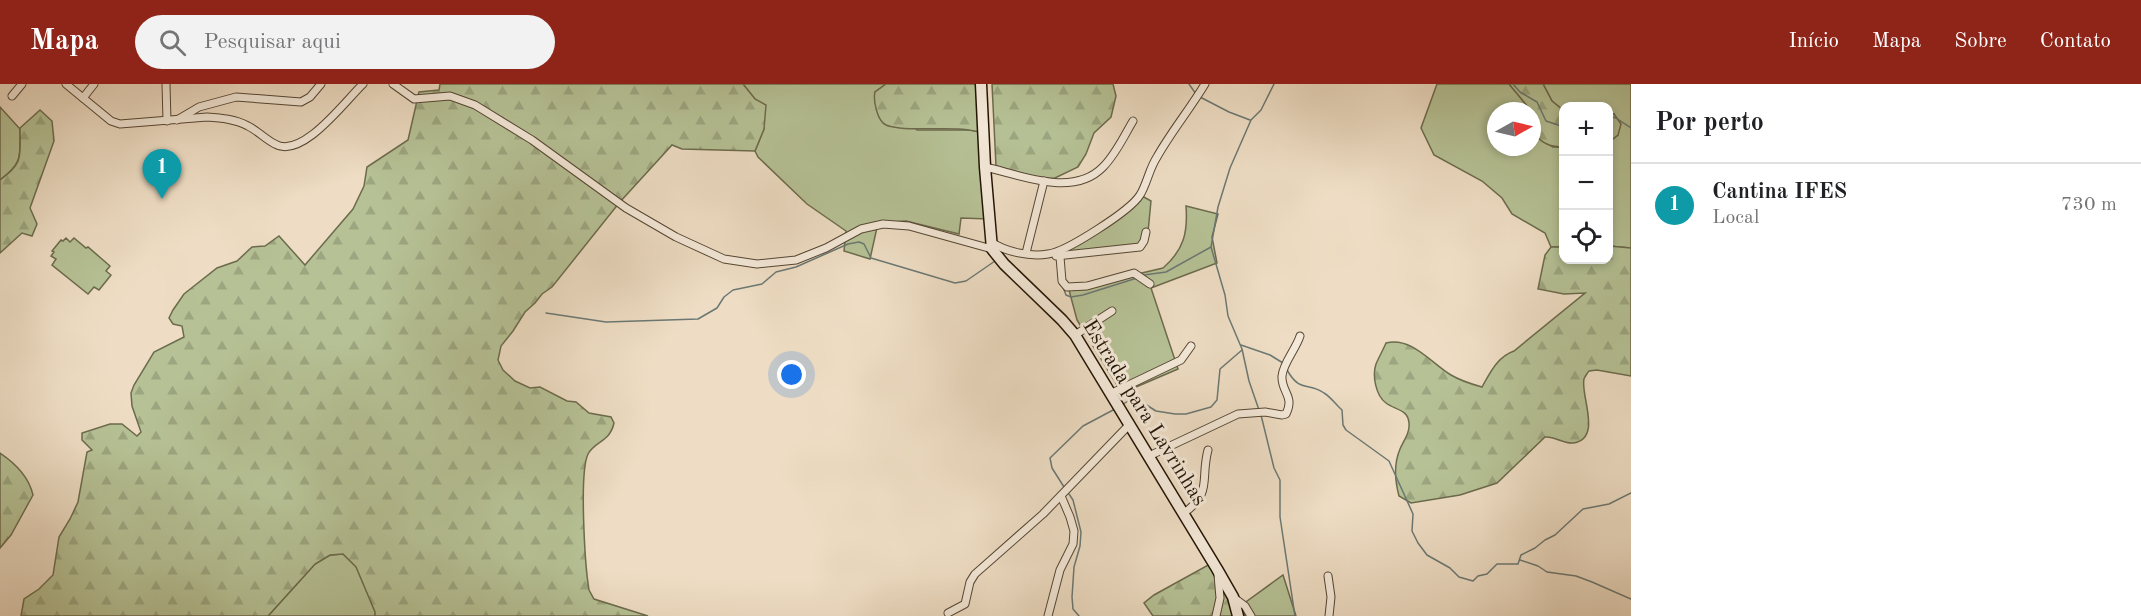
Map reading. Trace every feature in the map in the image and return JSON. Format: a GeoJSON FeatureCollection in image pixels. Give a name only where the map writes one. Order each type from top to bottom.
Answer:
{"type":"FeatureCollection","features":[{"type":"Feature","properties":{"kind":"street"},"geometry":{"type":"LineString","coordinates":[[12,96],[22,84]]}},
{"type":"Feature","properties":{"kind":"street"},"geometry":{"type":"LineString","coordinates":[[66,84],[111,121],[120,124],[207,117],[234,120],[246,124],[279,146],[292,146],[308,137],[326,123],[363,84]]}},
{"type":"Feature","properties":{"kind":"street"},"geometry":{"type":"LineString","coordinates":[[83,98],[94,84]]}},
{"type":"Feature","properties":{"kind":"street"},"geometry":{"type":"LineString","coordinates":[[166,84],[167,121]]}},
{"type":"Feature","properties":{"kind":"street"},"geometry":{"type":"LineString","coordinates":[[177,120],[193,109],[236,97],[301,102],[310,97],[321,84]]}},
{"type":"Feature","properties":{"kind":"street"},"geometry":{"type":"LineString","coordinates":[[393,84],[414,99],[450,96],[475,105],[532,140],[626,208],[676,237],[724,259],[757,264],[796,260],[826,248],[868,226],[883,224],[909,226],[1004,249],[1060,257],[1140,247],[1146,232]]}},
{"type":"Feature","properties":{"kind":"street"},"geometry":{"type":"LineString","coordinates":[[981,84],[991,245]]}},
{"type":"Feature","properties":{"kind":"street"},"geometry":{"type":"LineString","coordinates":[[1051,254],[1099,228],[1135,201],[1141,194],[1157,156],[1205,84]]}},
{"type":"Feature","properties":{"kind":"street"},"geometry":{"type":"LineString","coordinates":[[985,167],[1044,181],[1071,183],[1087,179],[1095,175],[1114,154],[1133,121]]}},
{"type":"Feature","properties":{"kind":"street"},"geometry":{"type":"LineString","coordinates":[[1026,253],[1044,181]]}},
{"type":"Feature","properties":{"kind":"street","name":"Estrada para Lavrinhas"},"geometry":{"type":"LineString","coordinates":[[991,245],[1004,264],[1075,335],[1217,569],[1233,597],[1238,616]]}},
{"type":"Feature","properties":{"kind":"street"},"geometry":{"type":"LineString","coordinates":[[1060,257],[1062,281],[1066,287],[1093,285],[1110,278],[1134,273],[1150,284]]}},
{"type":"Feature","properties":{"kind":"street"},"geometry":{"type":"LineString","coordinates":[[1075,335],[1112,311]]}},
{"type":"Feature","properties":{"kind":"street"},"geometry":{"type":"LineString","coordinates":[[1149,456],[1238,414],[1254,412],[1286,414],[1290,403],[1282,376],[1300,336]]}},
{"type":"Feature","properties":{"kind":"street"},"geometry":{"type":"LineString","coordinates":[[1112,393],[1180,360],[1191,346]]}},
{"type":"Feature","properties":{"kind":"street"},"geometry":{"type":"LineString","coordinates":[[948,613],[965,604],[970,582],[975,574],[1036,521],[1130,424]]}},
{"type":"Feature","properties":{"kind":"street"},"geometry":{"type":"LineString","coordinates":[[1184,513],[1197,503],[1203,493],[1204,466],[1208,450]]}},
{"type":"Feature","properties":{"kind":"street"},"geometry":{"type":"LineString","coordinates":[[1048,616],[1060,570],[1071,552],[1074,538],[1070,517],[1060,496]]}},
{"type":"Feature","properties":{"kind":"street"},"geometry":{"type":"LineString","coordinates":[[1216,616],[1220,598],[1217,569]]}},
{"type":"Feature","properties":{"kind":"street"},"geometry":{"type":"LineString","coordinates":[[1328,576],[1331,597],[1329,616]]}},
{"type":"Feature","properties":{"kind":"street"},"geometry":{"type":"LineString","coordinates":[[1233,597],[1245,606],[1251,616]]}},
{"type":"Feature","properties":{"kind":"green space"},"geometry":{"type":"Polygon","coordinates":[[[440,84],[743,84],[755,99],[766,105],[764,129],[755,151],[682,149],[672,145],[619,203],[552,287],[525,312],[501,346],[498,360],[503,370],[515,381],[530,388],[540,387],[567,401],[576,402],[589,413],[611,417],[614,423],[612,429],[606,438],[591,450],[585,464],[584,520],[589,590],[594,599],[648,616],[375,616],[356,567],[343,554],[330,555],[315,564],[268,616],[21,616],[24,599],[39,589],[53,575],[59,537],[78,502],[87,452],[92,450],[82,440],[82,433],[110,424],[122,424],[137,436],[141,432],[132,406],[131,393],[154,352],[184,337],[182,326],[173,324],[169,318],[184,294],[217,268],[237,261],[252,247],[265,246],[279,236],[305,265],[353,209],[364,186],[367,167],[408,140],[419,92],[439,90],[440,84]]]}},
{"type":"Feature","properties":{"kind":"green space"},"geometry":{"type":"Polygon","coordinates":[[[743,84],[886,84],[875,92],[917,130],[971,130],[983,133],[989,219],[961,218],[959,234],[906,221],[878,223],[870,259],[844,251],[846,231],[807,204],[758,157],[755,151],[764,129],[755,99],[743,84]]]}},
{"type":"Feature","properties":{"kind":"green space"},"geometry":{"type":"Polygon","coordinates":[[[886,84],[982,84],[983,133],[963,129],[911,129],[886,125],[878,115],[875,92],[886,84]]]}},
{"type":"Feature","properties":{"kind":"green space"},"geometry":{"type":"Polygon","coordinates":[[[992,84],[1113,84],[1116,96],[1111,117],[1094,133],[1078,167],[1055,178],[1043,179],[996,166],[992,84]]]}},
{"type":"Feature","properties":{"kind":"green space"},"geometry":{"type":"Polygon","coordinates":[[[1437,84],[1509,84],[1524,102],[1487,102],[1487,156],[1541,156],[1541,139],[1553,147],[1559,147],[1559,247],[1551,247],[1545,233],[1512,214],[1502,198],[1482,181],[1434,155],[1421,128],[1437,84]]]}},
{"type":"Feature","properties":{"kind":"green space"},"geometry":{"type":"Polygon","coordinates":[[[1509,84],[1543,84],[1552,101],[1559,107],[1559,146],[1541,140],[1541,102],[1524,102],[1509,84]]]}},
{"type":"Feature","properties":{"kind":"green space"},"geometry":{"type":"Polygon","coordinates":[[[1543,84],[1631,84],[1631,248],[1613,246],[1613,139],[1618,135],[1613,102],[1559,102],[1559,107],[1552,101],[1543,84]]]}},
{"type":"Feature","properties":{"kind":"green space"},"geometry":{"type":"Polygon","coordinates":[[[0,107],[20,129],[20,146],[16,164],[0,180],[0,107]]]}},
{"type":"Feature","properties":{"kind":"green space"},"geometry":{"type":"Polygon","coordinates":[[[40,110],[52,121],[54,141],[30,208],[37,224],[32,236],[22,233],[0,253],[0,180],[13,169],[19,158],[20,128],[40,110]]]}},
{"type":"Feature","properties":{"kind":"green space"},"geometry":{"type":"Polygon","coordinates":[[[1613,114],[1621,124],[1618,135],[1613,139],[1613,114]]]}},
{"type":"Feature","properties":{"kind":"green space"},"geometry":{"type":"Polygon","coordinates":[[[1142,196],[1151,201],[1148,232],[1139,245],[1057,253],[1142,196]]]}},
{"type":"Feature","properties":{"kind":"green space"},"geometry":{"type":"Polygon","coordinates":[[[1186,206],[1218,214],[1212,237],[1217,263],[1151,288],[1178,369],[1122,393],[1077,320],[1069,290],[1163,268],[1176,254],[1183,240],[1186,206]]]}},
{"type":"Feature","properties":{"kind":"green space"},"geometry":{"type":"Polygon","coordinates":[[[66,238],[70,242],[74,238],[110,266],[106,271],[111,275],[99,290],[94,287],[88,294],[52,265],[56,259],[51,256],[54,252],[52,251],[61,240],[66,238]]]}},
{"type":"Feature","properties":{"kind":"green space"},"geometry":{"type":"Polygon","coordinates":[[[1613,246],[1631,248],[1631,376],[1597,370],[1588,372],[1584,378],[1584,386],[1589,425],[1587,434],[1582,440],[1569,443],[1545,437],[1497,483],[1460,495],[1411,503],[1399,496],[1396,478],[1397,460],[1408,433],[1408,418],[1404,412],[1383,400],[1374,374],[1386,343],[1404,343],[1451,375],[1482,387],[1503,357],[1514,351],[1585,293],[1564,294],[1538,289],[1545,255],[1551,247],[1559,247],[1559,264],[1613,264],[1613,246]]]}},
{"type":"Feature","properties":{"kind":"green space"},"geometry":{"type":"Polygon","coordinates":[[[0,453],[21,471],[33,495],[11,535],[0,548],[0,453]]]}},
{"type":"Feature","properties":{"kind":"green space"},"geometry":{"type":"Polygon","coordinates":[[[343,554],[356,566],[376,612],[375,616],[268,616],[315,564],[330,555],[343,554]]]}},
{"type":"Feature","properties":{"kind":"green space"},"geometry":{"type":"Polygon","coordinates":[[[1210,564],[1237,616],[1153,616],[1144,603],[1154,595],[1210,564]]]}},
{"type":"Feature","properties":{"kind":"green space"},"geometry":{"type":"Polygon","coordinates":[[[1283,575],[1296,616],[1245,616],[1243,604],[1283,575]]]}},
{"type":"Feature","properties":{"kind":"waterway"},"geometry":{"type":"LineString","coordinates":[[1189,84],[1196,94]]}},
{"type":"Feature","properties":{"kind":"waterway"},"geometry":{"type":"LineString","coordinates":[[1259,410],[1249,381],[1242,349],[1228,316],[1225,295],[1211,247],[1218,207],[1230,168],[1251,120],[1261,110],[1274,84]]}},
{"type":"Feature","properties":{"kind":"waterway"},"geometry":{"type":"LineString","coordinates":[[1513,84],[1520,92],[1537,102],[1546,121],[1559,125]]}},
{"type":"Feature","properties":{"kind":"waterway"},"geometry":{"type":"LineString","coordinates":[[1200,97],[1250,120]]}},
{"type":"Feature","properties":{"kind":"waterway"},"geometry":{"type":"LineString","coordinates":[[1613,117],[1631,128]]}},
{"type":"Feature","properties":{"kind":"waterway"},"geometry":{"type":"LineString","coordinates":[[546,313],[606,322],[698,319],[717,308],[724,297],[733,290],[762,284],[776,272],[796,267],[848,244],[859,242],[864,244],[871,258],[955,283],[966,281],[995,261]]}},
{"type":"Feature","properties":{"kind":"waterway"},"geometry":{"type":"LineString","coordinates":[[1144,275],[1166,272],[1211,247]]}},
{"type":"Feature","properties":{"kind":"waterway"},"geometry":{"type":"LineString","coordinates":[[1063,287],[1066,295],[1071,297],[1137,278]]}},
{"type":"Feature","properties":{"kind":"waterway"},"geometry":{"type":"LineString","coordinates":[[1241,345],[1270,355],[1283,363]]}},
{"type":"Feature","properties":{"kind":"waterway"},"geometry":{"type":"LineString","coordinates":[[1122,405],[1131,399],[1137,399],[1156,411],[1175,414],[1186,414],[1211,407],[1217,400],[1220,369],[1242,350]]}},
{"type":"Feature","properties":{"kind":"waterway"},"geometry":{"type":"LineString","coordinates":[[1287,370],[1300,385],[1318,390],[1329,397],[1342,410],[1343,425],[1346,430],[1389,461],[1413,514],[1412,531],[1418,543],[1427,555],[1450,568],[1459,577],[1473,581],[1478,576],[1487,574],[1497,564],[1518,564],[1521,555],[1555,535],[1583,509],[1609,504],[1631,493]]}},
{"type":"Feature","properties":{"kind":"waterway"},"geometry":{"type":"LineString","coordinates":[[1064,487],[1052,468],[1050,458],[1083,426],[1115,409]]}},
{"type":"Feature","properties":{"kind":"waterway"},"geometry":{"type":"LineString","coordinates":[[1261,415],[1274,468],[1280,480],[1280,517],[1295,616]]}},
{"type":"Feature","properties":{"kind":"waterway"},"geometry":{"type":"LineString","coordinates":[[1069,494],[1073,500],[1081,532],[1074,567],[1072,597],[1073,609],[1079,616]]}},
{"type":"Feature","properties":{"kind":"waterway"},"geometry":{"type":"LineString","coordinates":[[1520,560],[1538,566],[1547,572],[1576,576],[1631,599]]}},
{"type":"Feature","properties":{"kind":"place","name":"Cantina IFES"},"geometry":{"type":"Point","coordinates":[162,199]}}]}
